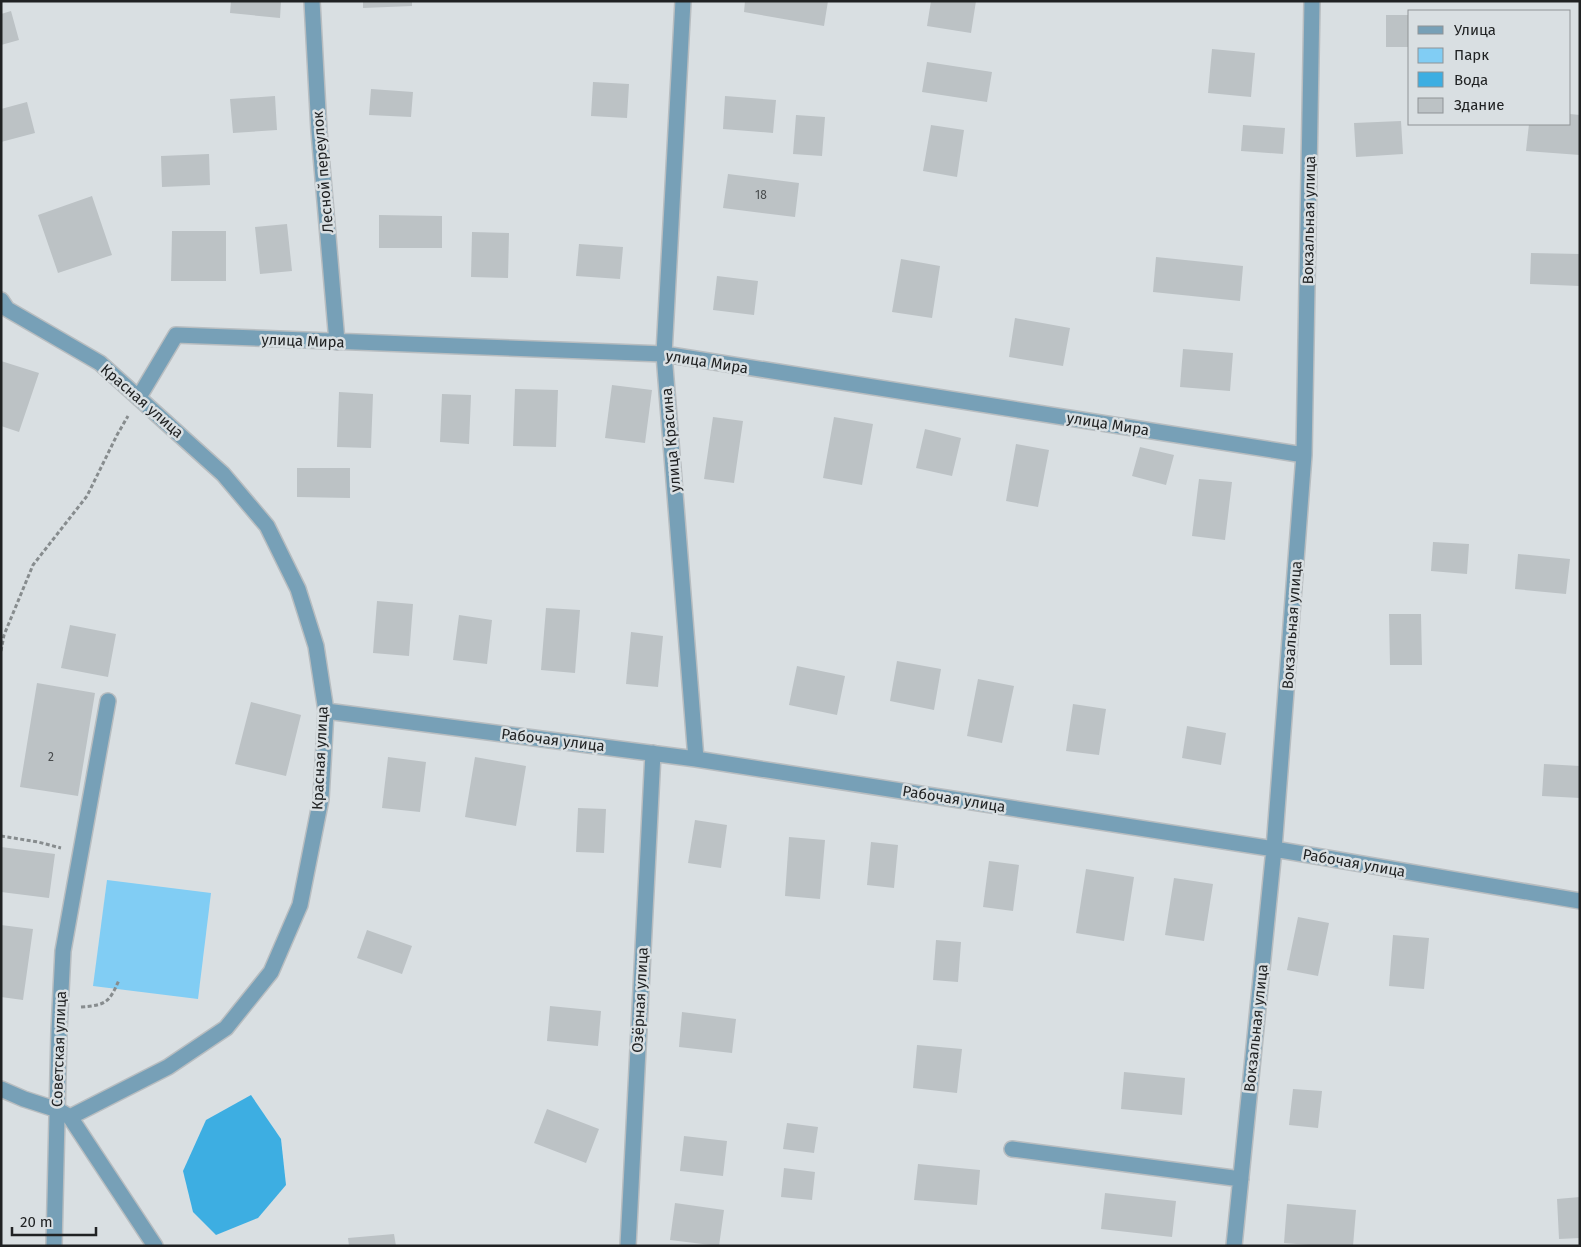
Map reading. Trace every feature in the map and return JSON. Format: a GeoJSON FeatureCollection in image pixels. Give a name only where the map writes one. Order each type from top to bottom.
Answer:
{"type":"FeatureCollection","features":[{"type":"Feature","properties":{"kind":"street","name":"Лесной переулок"},"geometry":{"type":"LineString","coordinates":[[312,1],[319,131],[337,342]]}},
{"type":"Feature","properties":{"kind":"street","name":"улица Красина"},"geometry":{"type":"LineString","coordinates":[[683,1],[664,354],[696,759]]}},
{"type":"Feature","properties":{"kind":"street","name":"Вокзальная улица"},"geometry":{"type":"LineString","coordinates":[[1234,1246],[1274,849],[1304,455],[1312,1]]}},
{"type":"Feature","properties":{"kind":"street","name":"Красная улица"},"geometry":{"type":"LineString","coordinates":[[3,307],[100,363],[223,474],[267,526],[298,589],[316,646],[326,711],[321,799],[300,906],[271,972],[226,1028],[168,1067],[62,1108]]}},
{"type":"Feature","properties":{"kind":"street","name":"улица Мира"},"geometry":{"type":"LineString","coordinates":[[139,397],[176,335],[664,354],[1304,455]]}},
{"type":"Feature","properties":{"kind":"street","name":"Советская улица"},"geometry":{"type":"LineString","coordinates":[[54,1246],[62,1108],[60,1006],[63,951],[108,702]]}},
{"type":"Feature","properties":{"kind":"street","name":"Рабочая улица"},"geometry":{"type":"LineString","coordinates":[[326,711],[696,759],[1274,849],[1580,901]]}},
{"type":"Feature","properties":{"kind":"street","name":"Озёрная улица"},"geometry":{"type":"LineString","coordinates":[[628,1246],[653,753]]}},
{"type":"Feature","properties":{"kind":"street"},"geometry":{"type":"LineString","coordinates":[[1,1089],[24,1099],[62,1108],[155,1246]]}},
{"type":"Feature","properties":{"kind":"street"},"geometry":{"type":"LineString","coordinates":[[1012,1149],[1241,1179]]}},
{"type":"Feature","properties":{"kind":"path"},"geometry":{"type":"LineString","coordinates":[[1,651],[4,635],[33,566],[87,496],[117,435],[139,397]]}},
{"type":"Feature","properties":{"kind":"path"},"geometry":{"type":"LineString","coordinates":[[1,836],[38,842],[81,853]]}},
{"type":"Feature","properties":{"kind":"path"},"geometry":{"type":"LineString","coordinates":[[60,1006],[99,1006],[112,996],[119,980]]}},
{"type":"Feature","properties":{"kind":"green space"},"geometry":{"type":"Polygon","coordinates":[[[107,880],[211,893],[198,999],[93,986],[107,880]]]}},
{"type":"Feature","properties":{"kind":"water"},"geometry":{"type":"Polygon","coordinates":[[[251,1095],[281,1139],[286,1185],[258,1218],[216,1235],[193,1212],[183,1171],[206,1120],[251,1095]]]}},
{"type":"Feature","properties":{"kind":"building"},"geometry":{"type":"Polygon","coordinates":[[[231,1],[281,1],[280,18],[230,13],[231,1]]]}},
{"type":"Feature","properties":{"kind":"building"},"geometry":{"type":"Polygon","coordinates":[[[363,1],[412,1],[412,6],[363,8],[363,1]]]}},
{"type":"Feature","properties":{"kind":"building"},"geometry":{"type":"Polygon","coordinates":[[[745,1],[828,1],[824,26],[744,12],[745,1]]]}},
{"type":"Feature","properties":{"kind":"building"},"geometry":{"type":"Polygon","coordinates":[[[931,1],[976,1],[971,33],[927,26],[931,1]]]}},
{"type":"Feature","properties":{"kind":"building"},"geometry":{"type":"Polygon","coordinates":[[[11,11],[19,40],[1,45],[1,14],[11,11]]]}},
{"type":"Feature","properties":{"kind":"building"},"geometry":{"type":"Polygon","coordinates":[[[1386,15],[1408,15],[1408,47],[1386,47],[1386,15]]]}},
{"type":"Feature","properties":{"kind":"building"},"geometry":{"type":"Polygon","coordinates":[[[1212,49],[1255,53],[1251,97],[1208,93],[1212,49]]]}},
{"type":"Feature","properties":{"kind":"building"},"geometry":{"type":"Polygon","coordinates":[[[927,62],[992,72],[987,102],[922,92],[927,62]]]}},
{"type":"Feature","properties":{"kind":"building"},"geometry":{"type":"Polygon","coordinates":[[[593,82],[629,84],[627,118],[591,116],[593,82]]]}},
{"type":"Feature","properties":{"kind":"building"},"geometry":{"type":"Polygon","coordinates":[[[371,89],[413,92],[411,117],[369,115],[371,89]]]}},
{"type":"Feature","properties":{"kind":"building"},"geometry":{"type":"Polygon","coordinates":[[[275,96],[277,130],[233,133],[230,99],[275,96]]]}},
{"type":"Feature","properties":{"kind":"building"},"geometry":{"type":"Polygon","coordinates":[[[725,96],[776,100],[773,133],[723,129],[725,96]]]}},
{"type":"Feature","properties":{"kind":"building"},"geometry":{"type":"Polygon","coordinates":[[[27,102],[35,133],[1,142],[1,109],[27,102]]]}},
{"type":"Feature","properties":{"kind":"building"},"geometry":{"type":"Polygon","coordinates":[[[1571,114],[1580,115],[1580,155],[1526,151],[1529,125],[1571,125],[1571,114]]]}},
{"type":"Feature","properties":{"kind":"building"},"geometry":{"type":"Polygon","coordinates":[[[796,115],[825,117],[822,156],[793,154],[796,115]]]}},
{"type":"Feature","properties":{"kind":"building"},"geometry":{"type":"Polygon","coordinates":[[[1401,121],[1403,154],[1356,157],[1354,123],[1401,121]]]}},
{"type":"Feature","properties":{"kind":"building"},"geometry":{"type":"Polygon","coordinates":[[[931,125],[964,130],[957,177],[923,171],[931,125]]]}},
{"type":"Feature","properties":{"kind":"building"},"geometry":{"type":"Polygon","coordinates":[[[1243,125],[1285,128],[1283,154],[1241,151],[1243,125]]]}},
{"type":"Feature","properties":{"kind":"building"},"geometry":{"type":"Polygon","coordinates":[[[209,154],[210,185],[162,187],[161,156],[209,154]]]}},
{"type":"Feature","properties":{"kind":"building"},"geometry":{"type":"Polygon","coordinates":[[[728,174],[799,183],[795,217],[723,208],[728,174]]]}},
{"type":"Feature","properties":{"kind":"building"},"geometry":{"type":"Polygon","coordinates":[[[92,196],[112,255],[58,273],[38,215],[92,196]]]}},
{"type":"Feature","properties":{"kind":"building"},"geometry":{"type":"Polygon","coordinates":[[[379,215],[442,216],[442,248],[379,248],[379,215]]]}},
{"type":"Feature","properties":{"kind":"building"},"geometry":{"type":"Polygon","coordinates":[[[287,224],[292,271],[260,274],[255,227],[287,224]]]}},
{"type":"Feature","properties":{"kind":"building"},"geometry":{"type":"Polygon","coordinates":[[[172,231],[226,231],[226,281],[171,281],[172,231]]]}},
{"type":"Feature","properties":{"kind":"building"},"geometry":{"type":"Polygon","coordinates":[[[472,232],[509,233],[508,278],[471,277],[472,232]]]}},
{"type":"Feature","properties":{"kind":"building"},"geometry":{"type":"Polygon","coordinates":[[[579,244],[623,247],[620,279],[576,276],[579,244]]]}},
{"type":"Feature","properties":{"kind":"building"},"geometry":{"type":"Polygon","coordinates":[[[1531,253],[1580,254],[1580,286],[1530,284],[1531,253]]]}},
{"type":"Feature","properties":{"kind":"building"},"geometry":{"type":"Polygon","coordinates":[[[1156,257],[1243,266],[1240,301],[1153,292],[1156,257]]]}},
{"type":"Feature","properties":{"kind":"building"},"geometry":{"type":"Polygon","coordinates":[[[901,259],[940,266],[932,318],[892,312],[901,259]]]}},
{"type":"Feature","properties":{"kind":"building"},"geometry":{"type":"Polygon","coordinates":[[[717,276],[758,281],[754,315],[713,310],[717,276]]]}},
{"type":"Feature","properties":{"kind":"building"},"geometry":{"type":"Polygon","coordinates":[[[1015,318],[1070,328],[1063,366],[1009,357],[1015,318]]]}},
{"type":"Feature","properties":{"kind":"building"},"geometry":{"type":"Polygon","coordinates":[[[1183,349],[1233,353],[1230,391],[1180,387],[1183,349]]]}},
{"type":"Feature","properties":{"kind":"building"},"geometry":{"type":"Polygon","coordinates":[[[1,361],[39,373],[19,432],[1,426],[1,361]]]}},
{"type":"Feature","properties":{"kind":"building"},"geometry":{"type":"Polygon","coordinates":[[[612,385],[652,390],[645,443],[605,438],[612,385]]]}},
{"type":"Feature","properties":{"kind":"building"},"geometry":{"type":"Polygon","coordinates":[[[515,389],[558,390],[556,447],[513,446],[515,389]]]}},
{"type":"Feature","properties":{"kind":"building"},"geometry":{"type":"Polygon","coordinates":[[[339,392],[373,394],[371,448],[337,447],[339,392]]]}},
{"type":"Feature","properties":{"kind":"building"},"geometry":{"type":"Polygon","coordinates":[[[442,394],[471,395],[469,444],[440,442],[442,394]]]}},
{"type":"Feature","properties":{"kind":"building"},"geometry":{"type":"Polygon","coordinates":[[[713,417],[743,421],[734,483],[704,479],[713,417]]]}},
{"type":"Feature","properties":{"kind":"building"},"geometry":{"type":"Polygon","coordinates":[[[834,417],[873,424],[862,485],[823,478],[834,417]]]}},
{"type":"Feature","properties":{"kind":"building"},"geometry":{"type":"Polygon","coordinates":[[[925,429],[961,438],[952,476],[916,468],[925,429]]]}},
{"type":"Feature","properties":{"kind":"building"},"geometry":{"type":"Polygon","coordinates":[[[1016,444],[1049,450],[1038,507],[1006,501],[1016,444]]]}},
{"type":"Feature","properties":{"kind":"building"},"geometry":{"type":"Polygon","coordinates":[[[1140,447],[1174,455],[1166,485],[1132,476],[1140,447]]]}},
{"type":"Feature","properties":{"kind":"building"},"geometry":{"type":"Polygon","coordinates":[[[297,468],[350,468],[350,498],[297,497],[297,468]]]}},
{"type":"Feature","properties":{"kind":"building"},"geometry":{"type":"Polygon","coordinates":[[[1199,479],[1232,482],[1225,540],[1192,536],[1199,479]]]}},
{"type":"Feature","properties":{"kind":"building"},"geometry":{"type":"Polygon","coordinates":[[[1433,542],[1469,544],[1467,574],[1431,571],[1433,542]]]}},
{"type":"Feature","properties":{"kind":"building"},"geometry":{"type":"Polygon","coordinates":[[[1518,554],[1570,559],[1566,594],[1515,589],[1518,554]]]}},
{"type":"Feature","properties":{"kind":"building"},"geometry":{"type":"Polygon","coordinates":[[[377,601],[413,604],[409,656],[373,653],[377,601]]]}},
{"type":"Feature","properties":{"kind":"building"},"geometry":{"type":"Polygon","coordinates":[[[546,608],[580,610],[575,673],[541,670],[546,608]]]}},
{"type":"Feature","properties":{"kind":"building"},"geometry":{"type":"Polygon","coordinates":[[[1389,614],[1421,614],[1422,665],[1390,665],[1389,614]]]}},
{"type":"Feature","properties":{"kind":"building"},"geometry":{"type":"Polygon","coordinates":[[[459,615],[492,620],[487,664],[453,660],[459,615]]]}},
{"type":"Feature","properties":{"kind":"building"},"geometry":{"type":"Polygon","coordinates":[[[70,625],[116,634],[108,677],[61,668],[70,625]]]}},
{"type":"Feature","properties":{"kind":"building"},"geometry":{"type":"Polygon","coordinates":[[[631,632],[663,636],[658,687],[626,684],[631,632]]]}},
{"type":"Feature","properties":{"kind":"building"},"geometry":{"type":"Polygon","coordinates":[[[897,661],[941,669],[934,710],[890,701],[897,661]]]}},
{"type":"Feature","properties":{"kind":"building"},"geometry":{"type":"Polygon","coordinates":[[[797,666],[845,676],[837,715],[789,705],[797,666]]]}},
{"type":"Feature","properties":{"kind":"building"},"geometry":{"type":"Polygon","coordinates":[[[978,679],[1014,686],[1002,743],[967,736],[978,679]]]}},
{"type":"Feature","properties":{"kind":"building"},"geometry":{"type":"Polygon","coordinates":[[[37,683],[95,693],[78,796],[20,787],[37,683]]]}},
{"type":"Feature","properties":{"kind":"building"},"geometry":{"type":"Polygon","coordinates":[[[251,702],[301,715],[286,776],[235,764],[251,702]]]}},
{"type":"Feature","properties":{"kind":"building"},"geometry":{"type":"Polygon","coordinates":[[[1073,704],[1106,709],[1099,755],[1066,751],[1073,704]]]}},
{"type":"Feature","properties":{"kind":"building"},"geometry":{"type":"Polygon","coordinates":[[[1187,726],[1226,733],[1221,765],[1182,758],[1187,726]]]}},
{"type":"Feature","properties":{"kind":"building"},"geometry":{"type":"Polygon","coordinates":[[[388,757],[426,762],[420,812],[382,808],[388,757]]]}},
{"type":"Feature","properties":{"kind":"building"},"geometry":{"type":"Polygon","coordinates":[[[475,757],[526,766],[516,826],[465,817],[475,757]]]}},
{"type":"Feature","properties":{"kind":"building"},"geometry":{"type":"Polygon","coordinates":[[[1544,764],[1580,766],[1580,798],[1542,796],[1544,764]]]}},
{"type":"Feature","properties":{"kind":"building"},"geometry":{"type":"Polygon","coordinates":[[[578,808],[606,809],[604,853],[576,852],[578,808]]]}},
{"type":"Feature","properties":{"kind":"building"},"geometry":{"type":"Polygon","coordinates":[[[695,820],[727,825],[721,868],[688,863],[695,820]]]}},
{"type":"Feature","properties":{"kind":"building"},"geometry":{"type":"Polygon","coordinates":[[[789,837],[825,840],[820,899],[785,896],[789,837]]]}},
{"type":"Feature","properties":{"kind":"building"},"geometry":{"type":"Polygon","coordinates":[[[871,842],[898,845],[894,888],[867,885],[871,842]]]}},
{"type":"Feature","properties":{"kind":"building"},"geometry":{"type":"Polygon","coordinates":[[[1,847],[55,854],[49,898],[1,892],[1,847]]]}},
{"type":"Feature","properties":{"kind":"building"},"geometry":{"type":"Polygon","coordinates":[[[989,861],[1019,865],[1013,911],[983,907],[989,861]]]}},
{"type":"Feature","properties":{"kind":"building"},"geometry":{"type":"Polygon","coordinates":[[[1086,869],[1134,877],[1124,941],[1076,933],[1086,869]]]}},
{"type":"Feature","properties":{"kind":"building"},"geometry":{"type":"Polygon","coordinates":[[[1174,878],[1213,884],[1204,941],[1165,935],[1174,878]]]}},
{"type":"Feature","properties":{"kind":"building"},"geometry":{"type":"Polygon","coordinates":[[[1298,917],[1329,923],[1318,976],[1287,970],[1298,917]]]}},
{"type":"Feature","properties":{"kind":"building"},"geometry":{"type":"Polygon","coordinates":[[[1,925],[33,929],[23,1000],[1,997],[1,925]]]}},
{"type":"Feature","properties":{"kind":"building"},"geometry":{"type":"Polygon","coordinates":[[[367,930],[412,946],[402,974],[357,958],[367,930]]]}},
{"type":"Feature","properties":{"kind":"building"},"geometry":{"type":"Polygon","coordinates":[[[1393,935],[1429,938],[1424,989],[1389,986],[1393,935]]]}},
{"type":"Feature","properties":{"kind":"building"},"geometry":{"type":"Polygon","coordinates":[[[936,940],[961,942],[958,982],[933,980],[936,940]]]}},
{"type":"Feature","properties":{"kind":"building"},"geometry":{"type":"Polygon","coordinates":[[[550,1006],[601,1011],[598,1046],[547,1041],[550,1006]]]}},
{"type":"Feature","properties":{"kind":"building"},"geometry":{"type":"Polygon","coordinates":[[[682,1012],[736,1019],[732,1053],[679,1047],[682,1012]]]}},
{"type":"Feature","properties":{"kind":"building"},"geometry":{"type":"Polygon","coordinates":[[[917,1045],[962,1049],[957,1093],[913,1088],[917,1045]]]}},
{"type":"Feature","properties":{"kind":"building"},"geometry":{"type":"Polygon","coordinates":[[[1124,1072],[1185,1078],[1182,1115],[1121,1109],[1124,1072]]]}},
{"type":"Feature","properties":{"kind":"building"},"geometry":{"type":"Polygon","coordinates":[[[1293,1089],[1322,1091],[1318,1128],[1289,1125],[1293,1089]]]}},
{"type":"Feature","properties":{"kind":"building"},"geometry":{"type":"Polygon","coordinates":[[[547,1109],[599,1129],[586,1163],[534,1143],[547,1109]]]}},
{"type":"Feature","properties":{"kind":"building"},"geometry":{"type":"Polygon","coordinates":[[[787,1123],[818,1127],[814,1153],[783,1149],[787,1123]]]}},
{"type":"Feature","properties":{"kind":"building"},"geometry":{"type":"Polygon","coordinates":[[[684,1136],[727,1141],[723,1176],[680,1171],[684,1136]]]}},
{"type":"Feature","properties":{"kind":"building"},"geometry":{"type":"Polygon","coordinates":[[[918,1164],[980,1170],[977,1205],[914,1200],[918,1164]]]}},
{"type":"Feature","properties":{"kind":"building"},"geometry":{"type":"Polygon","coordinates":[[[784,1168],[815,1172],[812,1200],[781,1197],[784,1168]]]}},
{"type":"Feature","properties":{"kind":"building"},"geometry":{"type":"Polygon","coordinates":[[[1105,1193],[1176,1201],[1172,1237],[1101,1229],[1105,1193]]]}},
{"type":"Feature","properties":{"kind":"building"},"geometry":{"type":"Polygon","coordinates":[[[1580,1197],[1580,1238],[1559,1239],[1557,1199],[1580,1197]]]}},
{"type":"Feature","properties":{"kind":"building"},"geometry":{"type":"Polygon","coordinates":[[[675,1203],[724,1210],[719,1246],[670,1240],[675,1203]]]}},
{"type":"Feature","properties":{"kind":"building"},"geometry":{"type":"Polygon","coordinates":[[[1287,1204],[1356,1210],[1353,1246],[1284,1243],[1287,1204]]]}},
{"type":"Feature","properties":{"kind":"building"},"geometry":{"type":"Polygon","coordinates":[[[394,1234],[396,1246],[349,1246],[348,1238],[394,1234]]]}}]}
